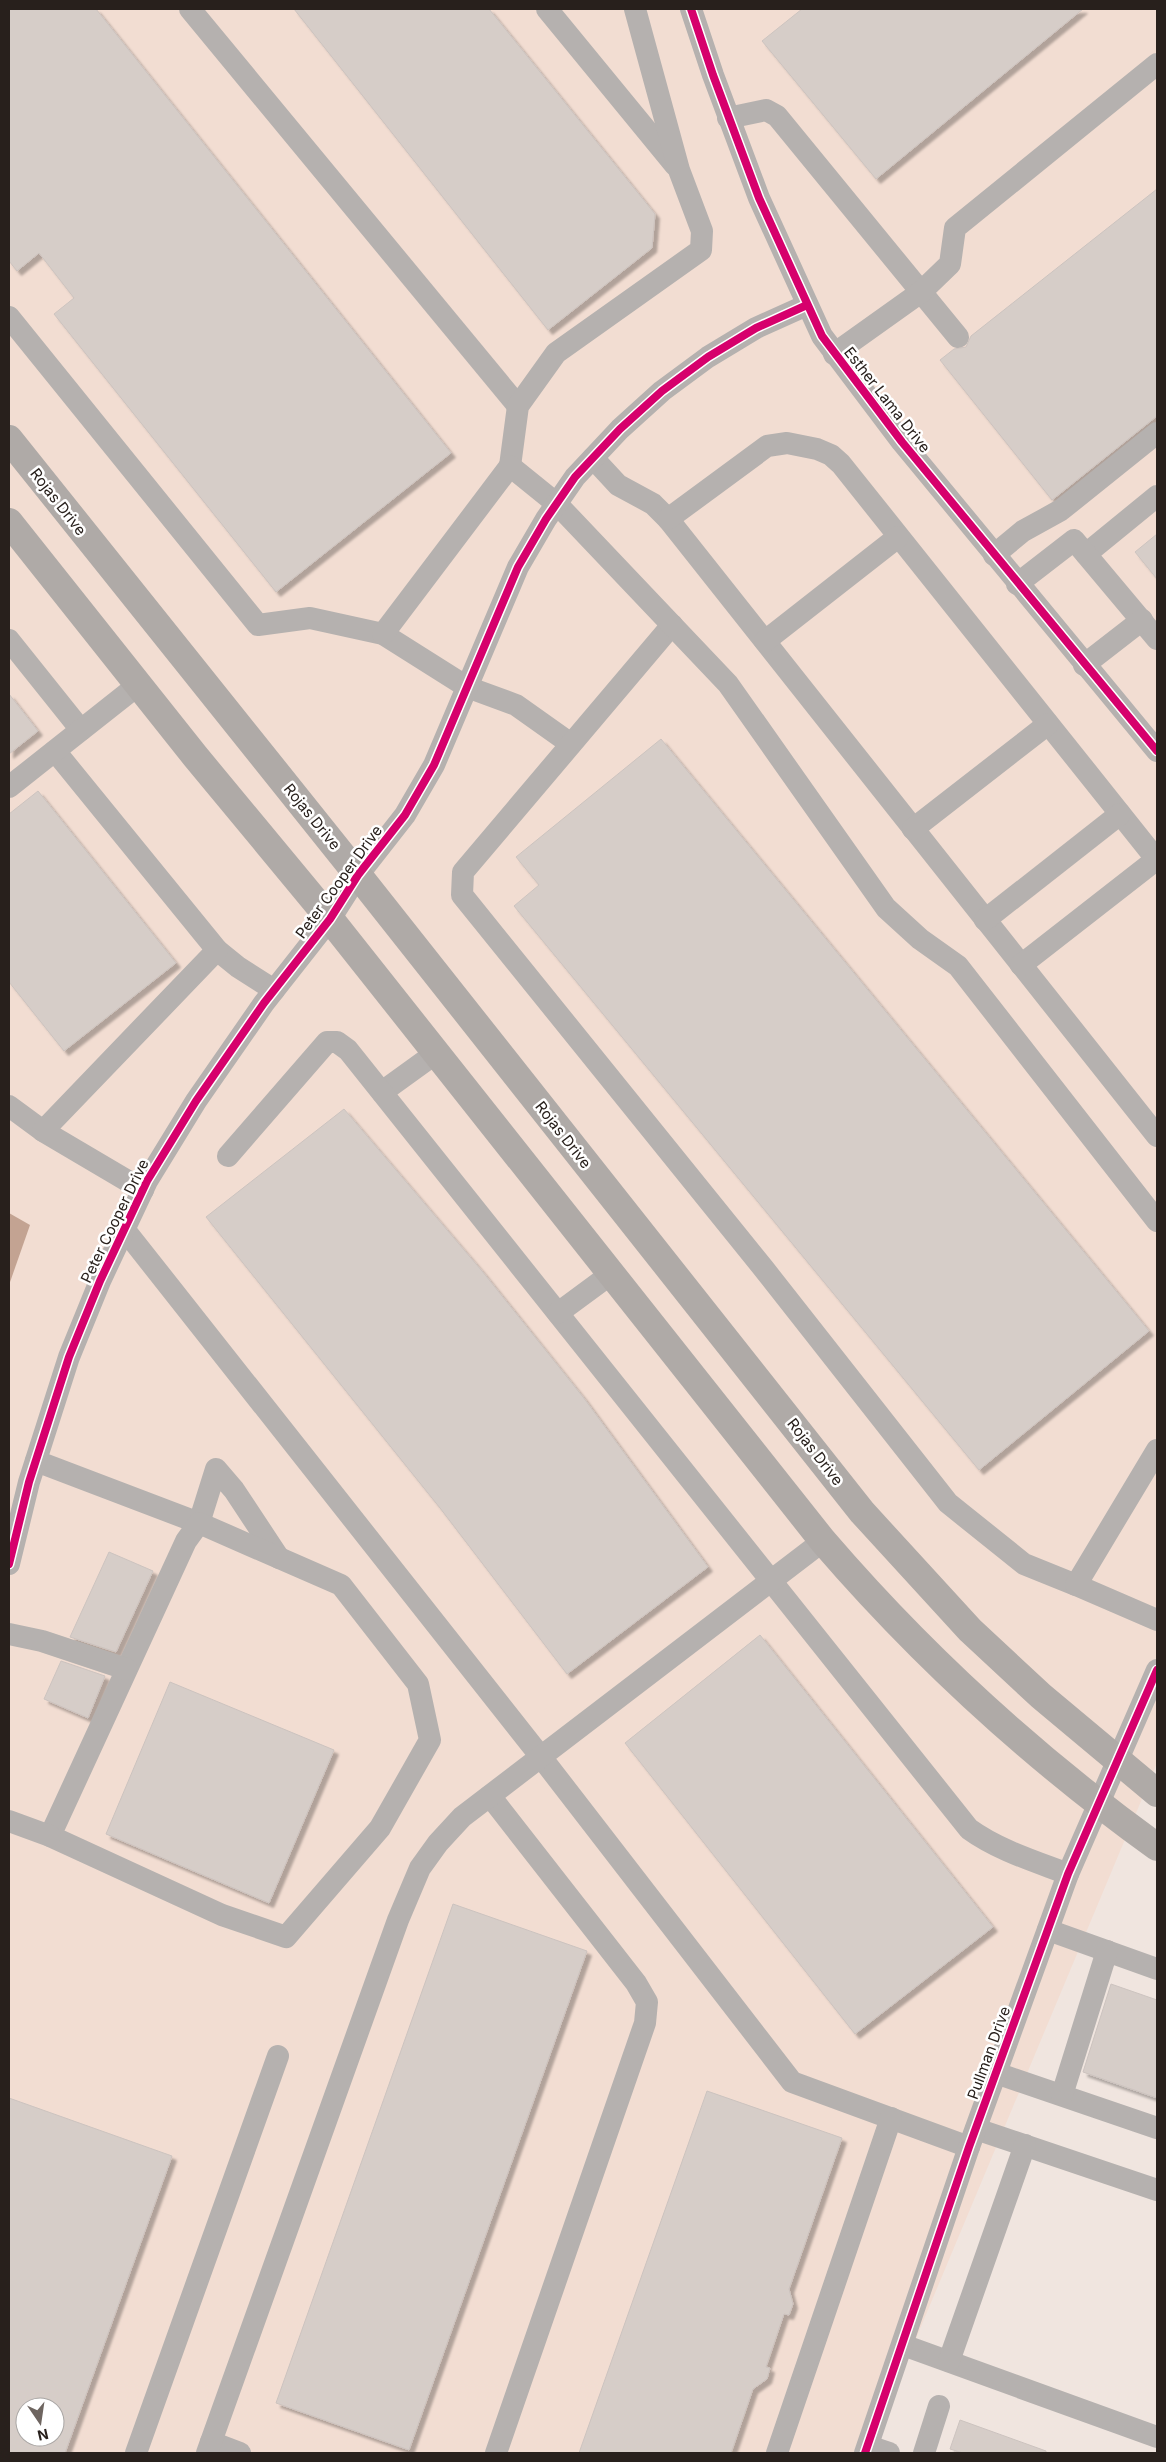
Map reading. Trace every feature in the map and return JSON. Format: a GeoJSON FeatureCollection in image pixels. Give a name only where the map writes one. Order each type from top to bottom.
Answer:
{"type":"FeatureCollection","features":[{"type":"Feature","properties":{"kind":"main road","name":"Rojas Drive"},"geometry":{"type":"LineString","coordinates":[[9,439],[880,1533],[970,1630],[1041,1696],[1157,1793]]}},
{"type":"Feature","properties":{"kind":"main road"},"geometry":{"type":"LineString","coordinates":[[9,522],[138,685],[330,919],[823,1541],[856,1580],[963,1686],[1062,1773],[1157,1847]]}},
{"type":"Feature","properties":{"kind":"street"},"geometry":{"type":"LineString","coordinates":[[190,9],[518,406]]}},
{"type":"Feature","properties":{"kind":"street"},"geometry":{"type":"LineString","coordinates":[[547,9],[679,170]]}},
{"type":"Feature","properties":{"kind":"street"},"geometry":{"type":"LineString","coordinates":[[383,634],[510,466],[518,406],[556,353],[701,250],[702,231],[679,170],[635,9]]}},
{"type":"Feature","properties":{"kind":"street","name":"Esther Lama Drive"},"geometry":{"type":"LineString","coordinates":[[691,9],[728,118],[759,198],[822,336],[902,442],[1017,584],[1157,751]]}},
{"type":"Feature","properties":{"kind":"street"},"geometry":{"type":"LineString","coordinates":[[834,354],[921,292],[950,264],[955,228],[1157,64]]}},
{"type":"Feature","properties":{"kind":"street"},"geometry":{"type":"LineString","coordinates":[[728,118],[766,110],[777,116],[958,337]]}},
{"type":"Feature","properties":{"kind":"street","name":"Peter Cooper Drive"},"geometry":{"type":"LineString","coordinates":[[9,1564],[36,1461],[69,1357],[100,1281],[143,1190],[196,1101],[274,990],[330,919],[358,875],[405,815],[434,765],[518,567],[557,504],[575,477],[620,429],[662,392],[708,357],[756,328],[807,305]]}},
{"type":"Feature","properties":{"kind":"street"},"geometry":{"type":"LineString","coordinates":[[9,317],[258,624],[310,618],[383,634],[467,687],[516,705],[571,744]]}},
{"type":"Feature","properties":{"kind":"street"},"geometry":{"type":"LineString","coordinates":[[994,555],[1023,531],[1061,510],[1157,433]]}},
{"type":"Feature","properties":{"kind":"street"},"geometry":{"type":"LineString","coordinates":[[668,519],[767,446],[787,443],[817,449],[831,455],[841,464],[1157,860],[1021,964]]}},
{"type":"Feature","properties":{"kind":"street"},"geometry":{"type":"LineString","coordinates":[[593,458],[618,485],[653,504],[668,519],[1157,1136]]}},
{"type":"Feature","properties":{"kind":"street"},"geometry":{"type":"LineString","coordinates":[[510,466],[557,504],[728,684],[886,908],[920,939],[958,966],[1157,1221]]}},
{"type":"Feature","properties":{"kind":"street"},"geometry":{"type":"LineString","coordinates":[[1086,554],[1157,496]]}},
{"type":"Feature","properties":{"kind":"street"},"geometry":{"type":"LineString","coordinates":[[765,641],[898,537]]}},
{"type":"Feature","properties":{"kind":"street"},"geometry":{"type":"LineString","coordinates":[[1017,584],[1074,540],[1157,639]]}},
{"type":"Feature","properties":{"kind":"street"},"geometry":{"type":"LineString","coordinates":[[1084,665],[1142,620]]}},
{"type":"Feature","properties":{"kind":"street"},"geometry":{"type":"LineString","coordinates":[[672,625],[463,872],[462,895],[752,1253],[948,1503],[1024,1564],[1157,1620]]}},
{"type":"Feature","properties":{"kind":"street"},"geometry":{"type":"LineString","coordinates":[[9,640],[81,730]]}},
{"type":"Feature","properties":{"kind":"street"},"geometry":{"type":"LineString","coordinates":[[9,787],[138,685]]}},
{"type":"Feature","properties":{"kind":"street"},"geometry":{"type":"LineString","coordinates":[[913,829],[1048,724]]}},
{"type":"Feature","properties":{"kind":"street"},"geometry":{"type":"LineString","coordinates":[[55,750],[217,950],[238,967],[274,990]]}},
{"type":"Feature","properties":{"kind":"street"},"geometry":{"type":"LineString","coordinates":[[986,920],[1120,814]]}},
{"type":"Feature","properties":{"kind":"street"},"geometry":{"type":"LineString","coordinates":[[43,1132],[217,950]]}},
{"type":"Feature","properties":{"kind":"street"},"geometry":{"type":"LineString","coordinates":[[228,1156],[327,1042],[337,1042],[348,1050],[969,1829],[984,1840],[1068,1874]]}},
{"type":"Feature","properties":{"kind":"street"},"geometry":{"type":"LineString","coordinates":[[382,1092],[436,1053]]}},
{"type":"Feature","properties":{"kind":"street"},"geometry":{"type":"LineString","coordinates":[[9,1106],[43,1132],[143,1190]]}},
{"type":"Feature","properties":{"kind":"street"},"geometry":{"type":"LineString","coordinates":[[124,1229],[540,1757],[792,2082],[891,2118],[972,2138],[1025,2145],[1157,2190]]}},
{"type":"Feature","properties":{"kind":"street"},"geometry":{"type":"LineString","coordinates":[[558,1313],[611,1274]]}},
{"type":"Feature","properties":{"kind":"street"},"geometry":{"type":"LineString","coordinates":[[1076,1585],[1157,1450]]}},
{"type":"Feature","properties":{"kind":"street"},"geometry":{"type":"LineString","coordinates":[[9,1821],[50,1836],[222,1915],[286,1937],[380,1828],[430,1740],[418,1684],[341,1585],[199,1523],[36,1461]]}},
{"type":"Feature","properties":{"kind":"street"},"geometry":{"type":"LineString","coordinates":[[50,1836],[186,1541],[199,1523],[216,1469],[234,1490],[279,1558]]}},
{"type":"Feature","properties":{"kind":"street"},"geometry":{"type":"LineString","coordinates":[[240,2453],[209,2448],[398,1920],[420,1868],[438,1843],[462,1817],[823,1541]]}},
{"type":"Feature","properties":{"kind":"street"},"geometry":{"type":"LineString","coordinates":[[9,1634],[42,1641],[126,1669]]}},
{"type":"Feature","properties":{"kind":"street","name":"Pullman Drive"},"geometry":{"type":"LineString","coordinates":[[866,2450],[972,2138],[1068,1874],[1156,1674]]}},
{"type":"Feature","properties":{"kind":"street"},"geometry":{"type":"LineString","coordinates":[[490,1796],[636,1983],[647,2002],[645,2023],[496,2453]]}},
{"type":"Feature","properties":{"kind":"street"},"geometry":{"type":"LineString","coordinates":[[1048,1930],[1157,1969]]}},
{"type":"Feature","properties":{"kind":"street"},"geometry":{"type":"LineString","coordinates":[[1062,2095],[1107,1951]]}},
{"type":"Feature","properties":{"kind":"street"},"geometry":{"type":"LineString","coordinates":[[136,2453],[278,2056]]}},
{"type":"Feature","properties":{"kind":"street"},"geometry":{"type":"LineString","coordinates":[[996,2073],[1157,2128]]}},
{"type":"Feature","properties":{"kind":"street"},"geometry":{"type":"LineString","coordinates":[[777,2453],[891,2118]]}},
{"type":"Feature","properties":{"kind":"street"},"geometry":{"type":"LineString","coordinates":[[949,2361],[1025,2145]]}},
{"type":"Feature","properties":{"kind":"street"},"geometry":{"type":"LineString","coordinates":[[903,2345],[1157,2437]]}},
{"type":"Feature","properties":{"kind":"street"},"geometry":{"type":"LineString","coordinates":[[924,2453],[939,2406]]}},
{"type":"Feature","properties":{"kind":"street"},"geometry":{"type":"LineString","coordinates":[[866,2450],[889,2453]]}},
{"type":"Feature","properties":{"kind":"shaded area"},"geometry":{"type":"Polygon","coordinates":[[[9,9],[1157,9],[1157,1763],[868,2453],[9,2453],[9,9]]]}},
{"type":"Feature","properties":{"kind":"shaded area"},"geometry":{"type":"Polygon","coordinates":[[[9,1213],[30,1225],[9,1285],[9,1213]]]}},
{"type":"Feature","properties":{"kind":"building"},"geometry":{"type":"Polygon","coordinates":[[[9,9],[96,9],[451,453],[276,592],[54,314],[74,298],[39,253],[17,271],[9,261],[9,9]]]}},
{"type":"Feature","properties":{"kind":"building"},"geometry":{"type":"Polygon","coordinates":[[[294,9],[489,9],[655,214],[652,248],[548,330],[294,9]]]}},
{"type":"Feature","properties":{"kind":"building"},"geometry":{"type":"Polygon","coordinates":[[[802,9],[1083,9],[876,179],[762,41],[802,9]]]}},
{"type":"Feature","properties":{"kind":"building"},"geometry":{"type":"Polygon","coordinates":[[[1157,189],[1157,416],[1052,500],[940,360],[954,349],[966,347],[971,336],[1157,189]]]}},
{"type":"Feature","properties":{"kind":"building"},"geometry":{"type":"Polygon","coordinates":[[[1157,534],[1157,579],[1135,552],[1157,534]]]}},
{"type":"Feature","properties":{"kind":"building"},"geometry":{"type":"Polygon","coordinates":[[[9,694],[38,731],[9,754],[9,694]]]}},
{"type":"Feature","properties":{"kind":"building"},"geometry":{"type":"Polygon","coordinates":[[[661,739],[1149,1331],[979,1470],[514,906],[539,885],[516,857],[661,739]]]}},
{"type":"Feature","properties":{"kind":"building"},"geometry":{"type":"Polygon","coordinates":[[[38,791],[176,963],[64,1051],[9,982],[9,814],[38,791]]]}},
{"type":"Feature","properties":{"kind":"building"},"geometry":{"type":"Polygon","coordinates":[[[344,1109],[482,1271],[583,1397],[708,1567],[567,1674],[440,1508],[206,1217],[344,1109]]]}},
{"type":"Feature","properties":{"kind":"building"},"geometry":{"type":"Polygon","coordinates":[[[109,1552],[153,1571],[116,1652],[70,1637],[109,1552]]]}},
{"type":"Feature","properties":{"kind":"building"},"geometry":{"type":"Polygon","coordinates":[[[760,1635],[993,1927],[855,2034],[625,1743],[760,1635]]]}},
{"type":"Feature","properties":{"kind":"building"},"geometry":{"type":"Polygon","coordinates":[[[61,1661],[105,1676],[88,1718],[44,1699],[61,1661]]]}},
{"type":"Feature","properties":{"kind":"building"},"geometry":{"type":"Polygon","coordinates":[[[170,1682],[334,1750],[269,1903],[106,1834],[170,1682]]]}},
{"type":"Feature","properties":{"kind":"building"},"geometry":{"type":"Polygon","coordinates":[[[453,1904],[587,1951],[409,2450],[276,2403],[453,1904]]]}},
{"type":"Feature","properties":{"kind":"building"},"geometry":{"type":"Polygon","coordinates":[[[1111,1984],[1157,2000],[1157,2098],[1083,2072],[1111,1984]]]}},
{"type":"Feature","properties":{"kind":"building"},"geometry":{"type":"Polygon","coordinates":[[[707,2091],[842,2138],[789,2289],[793,2304],[789,2315],[784,2314],[766,2367],[770,2368],[767,2379],[753,2389],[731,2453],[579,2453],[707,2091]]]}},
{"type":"Feature","properties":{"kind":"building"},"geometry":{"type":"Polygon","coordinates":[[[9,2098],[172,2156],[65,2453],[9,2453],[9,2098]]]}},
{"type":"Feature","properties":{"kind":"building"},"geometry":{"type":"Polygon","coordinates":[[[960,2420],[1046,2451],[1046,2453],[963,2453],[950,2449],[960,2420]]]}},
{"type":"Feature","properties":{"kind":"cycle path"},"geometry":{"type":"LineString","coordinates":[[691,9],[713,75],[759,198],[822,336],[902,442],[1157,751]]}},
{"type":"Feature","properties":{"kind":"cycle path"},"geometry":{"type":"LineString","coordinates":[[9,1564],[29,1482],[69,1357],[100,1281],[147,1181],[196,1101],[264,1003],[330,919],[358,875],[405,815],[434,765],[518,567],[546,519],[575,477],[620,429],[662,391],[708,357],[756,328],[807,305]]}},
{"type":"Feature","properties":{"kind":"cycle path"},"geometry":{"type":"LineString","coordinates":[[865,2453],[969,2147],[1068,1874],[1157,1670]]}}]}
